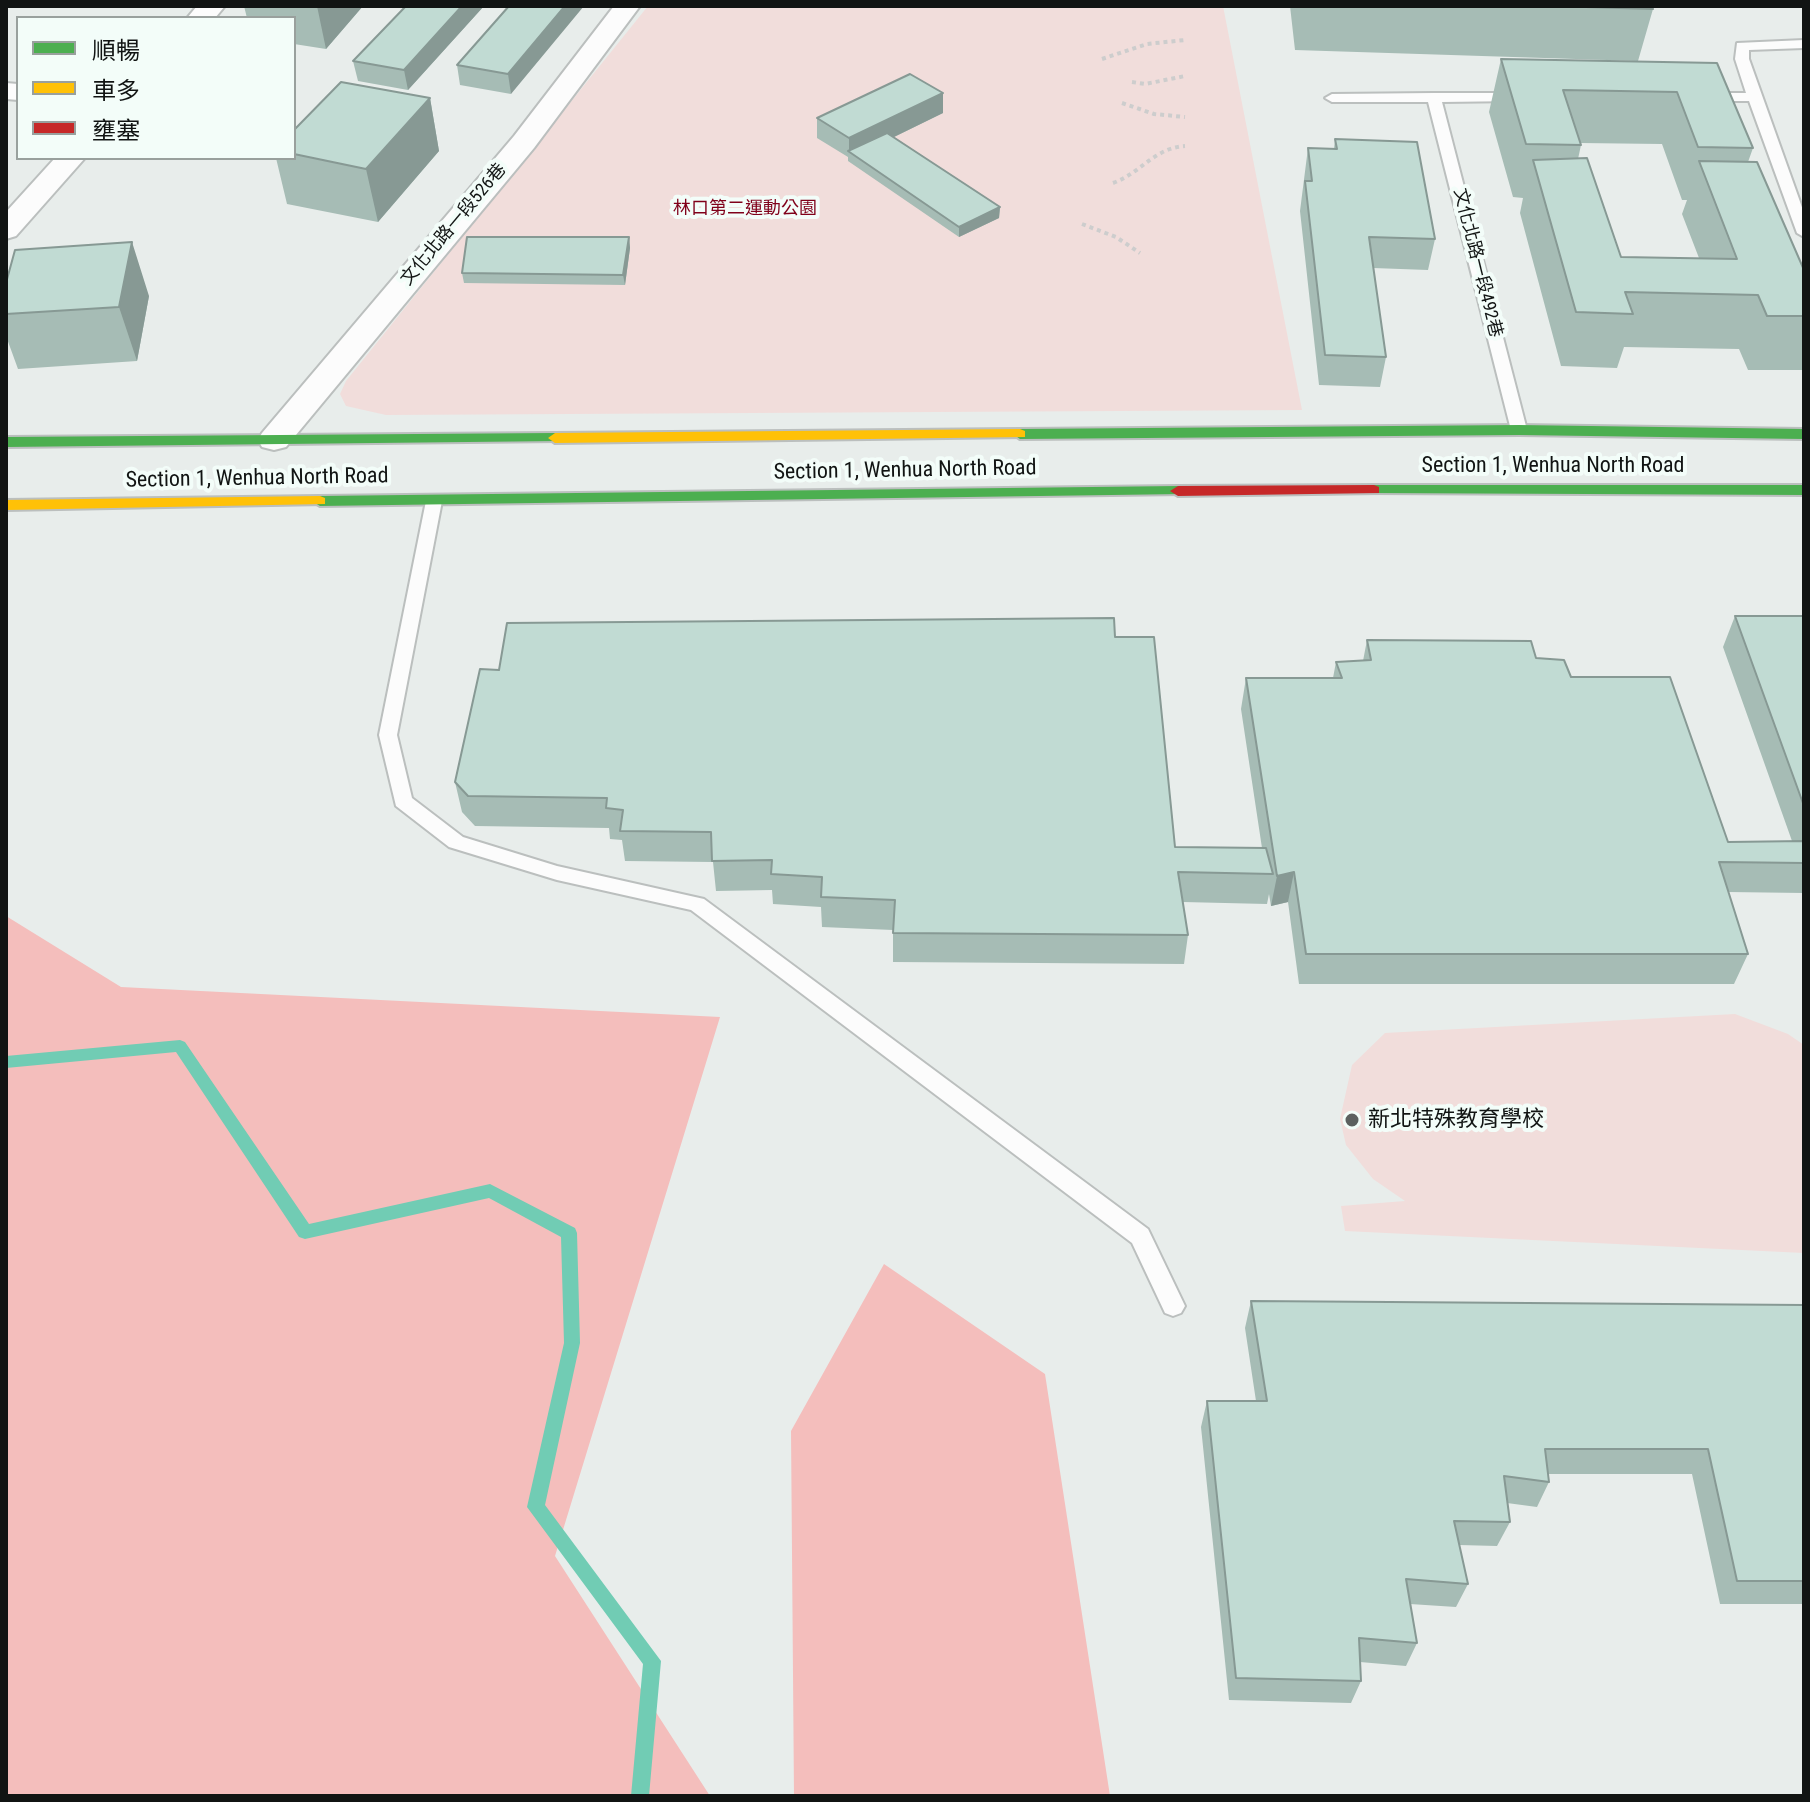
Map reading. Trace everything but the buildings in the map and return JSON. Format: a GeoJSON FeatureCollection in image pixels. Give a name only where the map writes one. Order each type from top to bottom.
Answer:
{"type":"FeatureCollection","features":[{"type":"Feature","properties":{"kind":"main road","name":"Section 1, Wenhua North Road"},"geometry":{"type":"LineString","coordinates":[[6,442],[1519,430],[1804,434]]}},
{"type":"Feature","properties":{"kind":"main road","name":"Section 1, Wenhua North Road"},"geometry":{"type":"LineString","coordinates":[[6,505],[1285,490],[1804,490]]}},
{"type":"Feature","properties":{"kind":"street","name":"文化北路一段526巷"},"geometry":{"type":"LineString","coordinates":[[274,440],[524,142],[627,6]]}},
{"type":"Feature","properties":{"kind":"street"},"geometry":{"type":"LineString","coordinates":[[6,230],[69,160]]}},
{"type":"Feature","properties":{"kind":"lane"},"geometry":{"type":"LineString","coordinates":[[1804,44],[1742,46],[1742,59],[1804,233]]}},
{"type":"Feature","properties":{"kind":"lane","name":"文化北路一段492巷"},"geometry":{"type":"LineString","coordinates":[[1434,97],[1519,430]]}},
{"type":"Feature","properties":{"kind":"lane"},"geometry":{"type":"LineString","coordinates":[[1332,98],[1541,97]]}},
{"type":"Feature","properties":{"kind":"lane"},"geometry":{"type":"LineString","coordinates":[[1694,97],[1755,97]]}},
{"type":"Feature","properties":{"kind":"lane"},"geometry":{"type":"LineString","coordinates":[[434,501],[388,735],[403,801],[456,842],[557,873],[697,904],[1140,1236],[1173,1306]]}},
{"type":"Feature","properties":{"kind":"path"},"geometry":{"type":"LineString","coordinates":[[1102,59],[1147,44],[1185,40]]}},
{"type":"Feature","properties":{"kind":"path"},"geometry":{"type":"LineString","coordinates":[[1132,82],[1145,84],[1185,76]]}},
{"type":"Feature","properties":{"kind":"path"},"geometry":{"type":"LineString","coordinates":[[1122,103],[1154,114],[1185,117]]}},
{"type":"Feature","properties":{"kind":"path"},"geometry":{"type":"LineString","coordinates":[[1113,183],[1125,181],[1157,151],[1165,147],[1185,146]]}},
{"type":"Feature","properties":{"kind":"path"},"geometry":{"type":"LineString","coordinates":[[1082,224],[1116,237],[1140,253]]}},
{"type":"Feature","properties":{"kind":"green space","name":"林口第二運動公園"},"geometry":{"type":"Polygon","coordinates":[[[648,6],[1223,6],[1302,410],[386,415],[346,406],[340,394],[346,381],[648,6]]]}},
{"type":"Feature","properties":{"kind":"green space"},"geometry":{"type":"Polygon","coordinates":[[[1735,1014],[1788,1034],[1804,1045],[1804,1253],[1345,1231],[1341,1206],[1405,1201],[1373,1179],[1346,1145],[1340,1119],[1352,1065],[1385,1033],[1735,1014]]]}},
{"type":"Feature","properties":{"kind":"shaded area"},"geometry":{"type":"Polygon","coordinates":[[[6,916],[121,987],[720,1017],[555,1556],[710,1796],[6,1796],[6,916]]]}},
{"type":"Feature","properties":{"kind":"shaded area"},"geometry":{"type":"Polygon","coordinates":[[[884,1264],[1045,1374],[1110,1796],[794,1796],[791,1431],[884,1264]]]}},
{"type":"Feature","properties":{"kind":"waterway"},"geometry":{"type":"LineString","coordinates":[[6,1062],[180,1046],[305,1232],[490,1191],[569,1233],[572,1343],[536,1507],[652,1661],[640,1796]]}},
{"type":"Feature","properties":{"kind":"traffic: fast"},"geometry":{"type":"LineString","coordinates":[[1020,434],[1519,430],[1804,434]]}},
{"type":"Feature","properties":{"kind":"traffic: fast"},"geometry":{"type":"LineString","coordinates":[[6,442],[555,438]]}},
{"type":"Feature","properties":{"kind":"traffic: fast"},"geometry":{"type":"LineString","coordinates":[[1374,490],[1804,490]]}},
{"type":"Feature","properties":{"kind":"traffic: fast"},"geometry":{"type":"LineString","coordinates":[[320,501],[1178,491]]}},
{"type":"Feature","properties":{"kind":"traffic: slow"},"geometry":{"type":"LineString","coordinates":[[555,438],[1020,434]]}},
{"type":"Feature","properties":{"kind":"traffic: slow"},"geometry":{"type":"LineString","coordinates":[[6,505],[320,501]]}},
{"type":"Feature","properties":{"kind":"traffic: jam"},"geometry":{"type":"LineString","coordinates":[[1178,491],[1374,490]]}},
{"type":"Feature","properties":{"kind":"place","name":"新北特殊教育學校"},"geometry":{"type":"Point","coordinates":[1352,1120]}}]}
